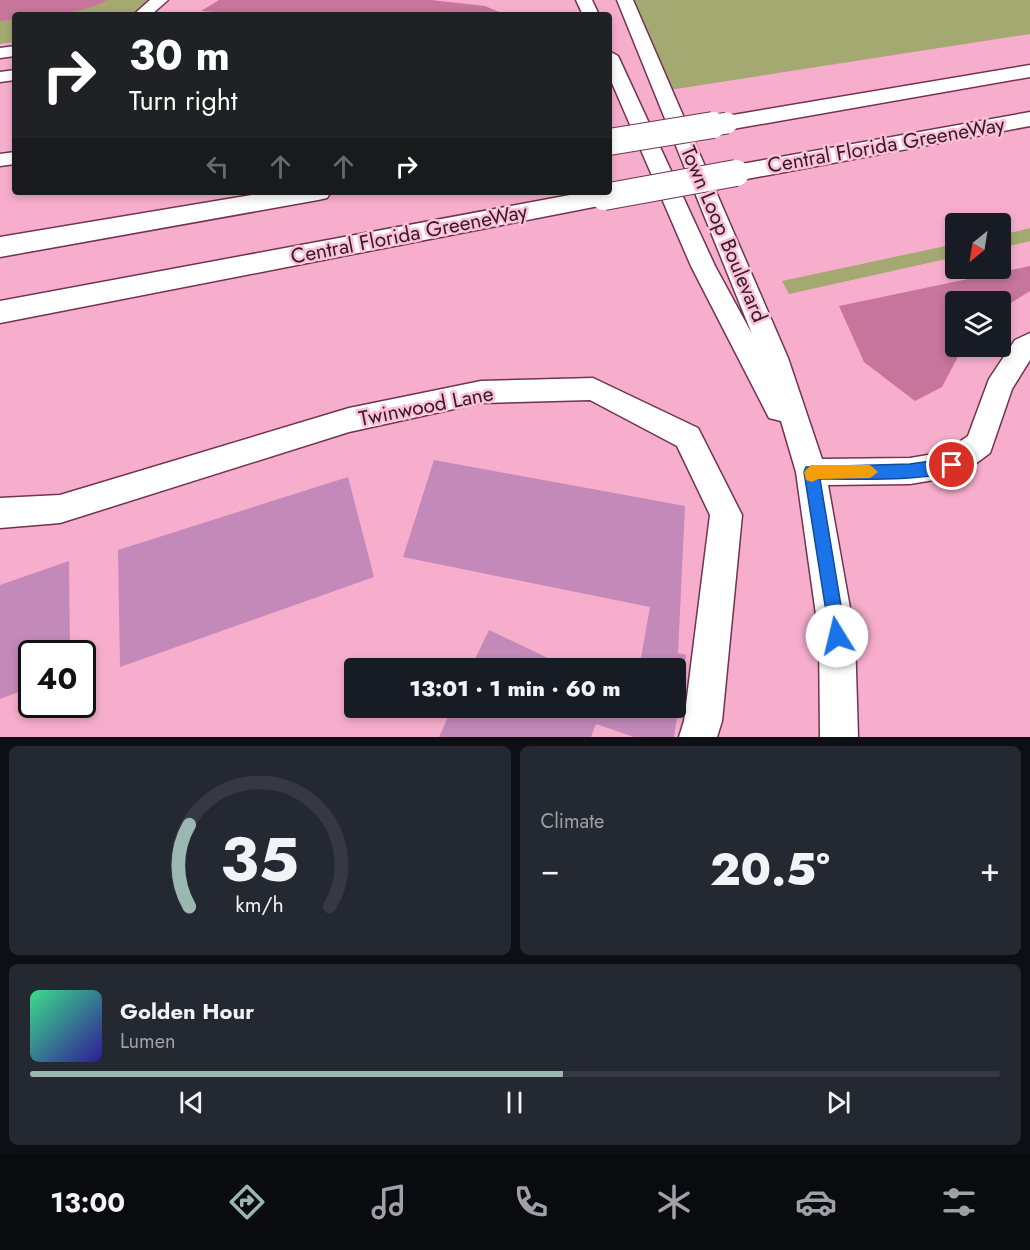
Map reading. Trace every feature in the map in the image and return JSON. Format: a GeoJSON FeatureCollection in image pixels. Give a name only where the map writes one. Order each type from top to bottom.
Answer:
{"type":"FeatureCollection","features":[{"type":"Feature","properties":{"kind":"highway"},"geometry":{"type":"LineString","coordinates":[[612,142],[1030,71]]}},
{"type":"Feature","properties":{"kind":"highway","name":"Central Florida GreeneWay"},"geometry":{"type":"LineString","coordinates":[[0,312],[1030,119]]}},
{"type":"Feature","properties":{"kind":"highway"},"geometry":{"type":"LineString","coordinates":[[0,247],[301,195]]}},
{"type":"Feature","properties":{"kind":"street"},"geometry":{"type":"LineString","coordinates":[[145,12],[160,0]]}},
{"type":"Feature","properties":{"kind":"street","name":"Town Loop Boulevard"},"geometry":{"type":"LineString","coordinates":[[625,0],[776,358],[811,472],[837,636],[839,737]]}},
{"type":"Feature","properties":{"kind":"street","name":"Town Loop Boulevard"},"geometry":{"type":"LineString","coordinates":[[612,63],[703,266],[811,472]]}},
{"type":"Feature","properties":{"kind":"street"},"geometry":{"type":"LineString","coordinates":[[811,472],[910,471],[952,465],[980,444],[999,387],[1024,347],[1030,343]]}},
{"type":"Feature","properties":{"kind":"street","name":"Twinwood Lane"},"geometry":{"type":"LineString","coordinates":[[0,513],[60,508],[349,420],[481,392],[593,389],[688,437],[726,515],[703,721],[698,737]]}},
{"type":"Feature","properties":{"kind":"green space"},"geometry":{"type":"Polygon","coordinates":[[[0,0],[149,0],[134,12],[12,12],[12,42],[0,44],[0,0]]]}},
{"type":"Feature","properties":{"kind":"green space"},"geometry":{"type":"Polygon","coordinates":[[[625,0],[1030,0],[1030,34],[663,91],[625,0]]]}},
{"type":"Feature","properties":{"kind":"green space"},"geometry":{"type":"Polygon","coordinates":[[[1030,228],[1030,241],[1011,246],[1011,233],[1030,228]]]}},
{"type":"Feature","properties":{"kind":"green space"},"geometry":{"type":"Polygon","coordinates":[[[945,246],[945,259],[789,294],[782,281],[945,246]]]}},
{"type":"Feature","properties":{"kind":"shaded area"},"geometry":{"type":"Polygon","coordinates":[[[0,0],[107,0],[86,9],[66,12],[12,12],[12,19],[0,21],[0,0]]]}},
{"type":"Feature","properties":{"kind":"shaded area"},"geometry":{"type":"Polygon","coordinates":[[[219,0],[431,0],[485,6],[499,12],[214,12],[201,11],[219,0]]]}},
{"type":"Feature","properties":{"kind":"shaded area"},"geometry":{"type":"Polygon","coordinates":[[[1030,266],[1030,291],[1011,303],[1011,291],[945,291],[945,357],[958,357],[942,387],[915,401],[864,362],[839,306],[968,279],[1011,279],[1011,270],[1030,266]]]}},
{"type":"Feature","properties":{"kind":"building"},"geometry":{"type":"Polygon","coordinates":[[[434,460],[685,506],[678,653],[686,655],[686,658],[641,658],[650,607],[403,557],[434,460]]]}},
{"type":"Feature","properties":{"kind":"building"},"geometry":{"type":"Polygon","coordinates":[[[348,477],[374,577],[120,667],[118,550],[348,477]]]}},
{"type":"Feature","properties":{"kind":"building"},"geometry":{"type":"Polygon","coordinates":[[[69,561],[70,640],[18,640],[18,692],[0,699],[0,585],[69,561]]]}},
{"type":"Feature","properties":{"kind":"building"},"geometry":{"type":"Polygon","coordinates":[[[489,630],[548,658],[475,658],[489,630]]]}},
{"type":"Feature","properties":{"kind":"building"},"geometry":{"type":"Polygon","coordinates":[[[448,718],[677,718],[674,737],[634,737],[596,724],[591,737],[439,737],[448,718]]]}},
{"type":"Feature","properties":{"kind":"slow traffic"},"geometry":{"type":"LineString","coordinates":[[812,475],[811,472],[870,472]]}},
{"type":"Feature","properties":{"kind":"route"},"geometry":{"type":"LineString","coordinates":[[837,636],[811,472],[910,471],[952,465]]}}]}
